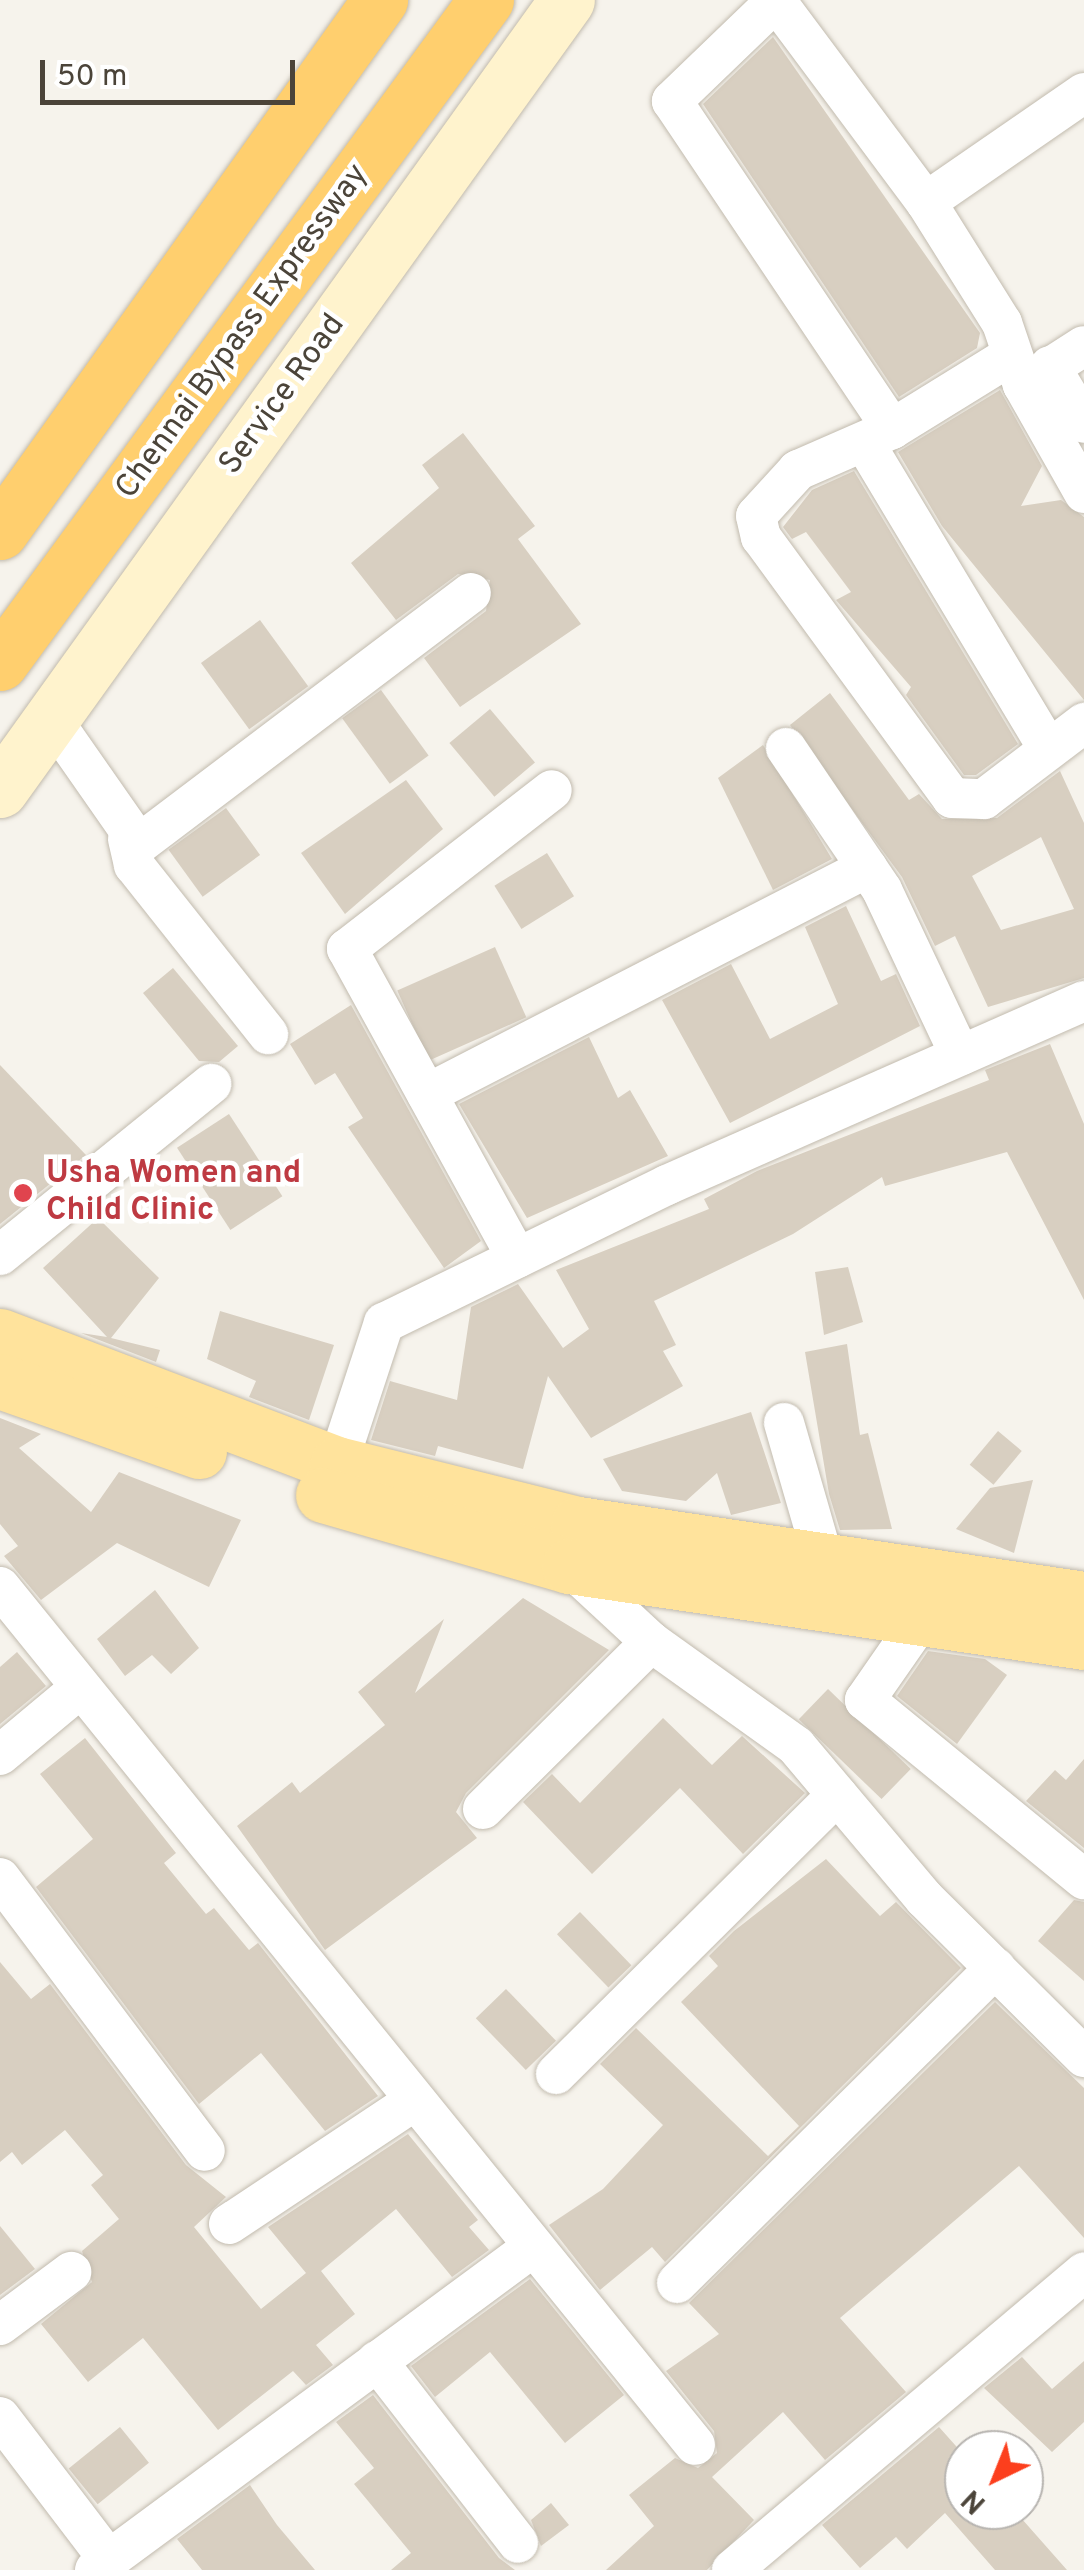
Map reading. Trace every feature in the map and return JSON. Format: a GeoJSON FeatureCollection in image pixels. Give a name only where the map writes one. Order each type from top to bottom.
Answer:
{"type":"FeatureCollection","features":[{"type":"Feature","properties":{"kind":"highway"},"geometry":{"type":"LineString","coordinates":[[0,532],[380,0]]}},
{"type":"Feature","properties":{"kind":"highway","name":"Chennai Bypass Expressway"},"geometry":{"type":"LineString","coordinates":[[0,663],[486,0]]}},
{"type":"Feature","properties":{"kind":"main road"},"geometry":{"type":"LineString","coordinates":[[0,1336],[332,1480],[578,1524],[1084,1598]]}},
{"type":"Feature","properties":{"kind":"main road"},"geometry":{"type":"LineString","coordinates":[[0,1381],[332,1480],[569,1566],[1084,1642]]}},
{"type":"Feature","properties":{"kind":"street","name":"Service Road"},"geometry":{"type":"LineString","coordinates":[[0,790],[566,0]]}},
{"type":"Feature","properties":{"kind":"street"},"geometry":{"type":"LineString","coordinates":[[1048,748],[878,435],[672,101],[777,0],[926,202],[1002,324],[1042,363],[1084,422]]}},
{"type":"Feature","properties":{"kind":"street"},"geometry":{"type":"LineString","coordinates":[[926,202],[1084,93]]}},
{"type":"Feature","properties":{"kind":"street"},"geometry":{"type":"LineString","coordinates":[[1042,363],[798,470],[770,495],[756,516],[761,537],[952,798],[984,799],[1084,724]]}},
{"type":"Feature","properties":{"kind":"street"},"geometry":{"type":"LineString","coordinates":[[1042,363],[1084,492]]}},
{"type":"Feature","properties":{"kind":"street"},"geometry":{"type":"LineString","coordinates":[[128,839],[138,844],[471,593]]}},
{"type":"Feature","properties":{"kind":"street"},"geometry":{"type":"LineString","coordinates":[[51,718],[128,839],[134,866],[268,1034]]}},
{"type":"Feature","properties":{"kind":"street"},"geometry":{"type":"LineString","coordinates":[[786,748],[867,868],[960,1056]]}},
{"type":"Feature","properties":{"kind":"street"},"geometry":{"type":"LineString","coordinates":[[517,1258],[348,949],[552,790]]}},
{"type":"Feature","properties":{"kind":"street"},"geometry":{"type":"LineString","coordinates":[[427,1094],[867,868]]}},
{"type":"Feature","properties":{"kind":"street"},"geometry":{"type":"LineString","coordinates":[[332,1480],[384,1323],[517,1258],[1084,1001]]}},
{"type":"Feature","properties":{"kind":"street"},"geometry":{"type":"LineString","coordinates":[[0,1255],[212,1084]]}},
{"type":"Feature","properties":{"kind":"street"},"geometry":{"type":"LineString","coordinates":[[784,1423],[824,1562]]}},
{"type":"Feature","properties":{"kind":"street"},"geometry":{"type":"LineString","coordinates":[[569,1566],[652,1642],[796,1746],[995,1968],[1084,2057]]}},
{"type":"Feature","properties":{"kind":"street"},"geometry":{"type":"LineString","coordinates":[[0,1587],[78,1690],[695,2445]]}},
{"type":"Feature","properties":{"kind":"street"},"geometry":{"type":"LineString","coordinates":[[922,1618],[865,1700],[1084,1879]]}},
{"type":"Feature","properties":{"kind":"street"},"geometry":{"type":"LineString","coordinates":[[483,1809],[652,1642]]}},
{"type":"Feature","properties":{"kind":"street"},"geometry":{"type":"LineString","coordinates":[[0,1754],[78,1690]]}},
{"type":"Feature","properties":{"kind":"street"},"geometry":{"type":"LineString","coordinates":[[556,2074],[837,1795]]}},
{"type":"Feature","properties":{"kind":"street"},"geometry":{"type":"LineString","coordinates":[[0,1878],[206,2151]]}},
{"type":"Feature","properties":{"kind":"street"},"geometry":{"type":"LineString","coordinates":[[678,2283],[995,1968]]}},
{"type":"Feature","properties":{"kind":"street"},"geometry":{"type":"LineString","coordinates":[[229,2224],[414,2101]]}},
{"type":"Feature","properties":{"kind":"street"},"geometry":{"type":"LineString","coordinates":[[0,2416],[101,2564],[533,2246]]}},
{"type":"Feature","properties":{"kind":"street"},"geometry":{"type":"LineString","coordinates":[[0,2325],[71,2272]]}},
{"type":"Feature","properties":{"kind":"street"},"geometry":{"type":"LineString","coordinates":[[732,2570],[1084,2273]]}},
{"type":"Feature","properties":{"kind":"street"},"geometry":{"type":"LineString","coordinates":[[377,2361],[518,2544]]}},
{"type":"Feature","properties":{"kind":"building"},"geometry":{"type":"Polygon","coordinates":[[[773,37],[980,333],[977,348],[899,397],[703,104],[773,37]]]}},
{"type":"Feature","properties":{"kind":"building"},"geometry":{"type":"Polygon","coordinates":[[[1000,390],[1042,466],[1021,506],[1061,500],[1084,517],[1084,700],[942,526],[898,452],[1000,390]]]}},
{"type":"Feature","properties":{"kind":"building"},"geometry":{"type":"Polygon","coordinates":[[[463,433],[535,526],[518,539],[581,624],[460,707],[424,658],[486,611],[490,580],[458,574],[396,620],[351,563],[439,488],[422,465],[463,433]]]}},
{"type":"Feature","properties":{"kind":"building"},"geometry":{"type":"Polygon","coordinates":[[[854,471],[1018,744],[976,775],[964,775],[906,695],[911,687],[836,600],[851,592],[806,532],[792,539],[783,527],[812,490],[854,471]]]}},
{"type":"Feature","properties":{"kind":"building"},"geometry":{"type":"Polygon","coordinates":[[[260,620],[308,686],[249,729],[201,663],[260,620]]]}},
{"type":"Feature","properties":{"kind":"building"},"geometry":{"type":"Polygon","coordinates":[[[381,690],[429,756],[390,784],[342,718],[381,690]]]}},
{"type":"Feature","properties":{"kind":"building"},"geometry":{"type":"Polygon","coordinates":[[[830,693],[909,800],[919,794],[942,819],[997,818],[1060,771],[1084,823],[1084,978],[988,1007],[955,936],[935,946],[902,877],[790,725],[830,693]],[[1041,837],[972,876],[1001,930],[1074,909],[1041,837]]]}},
{"type":"Feature","properties":{"kind":"building"},"geometry":{"type":"Polygon","coordinates":[[[490,709],[535,763],[494,797],[449,743],[490,709]]]}},
{"type":"Feature","properties":{"kind":"building"},"geometry":{"type":"Polygon","coordinates":[[[763,745],[832,859],[773,890],[718,778],[763,745]]]}},
{"type":"Feature","properties":{"kind":"building"},"geometry":{"type":"Polygon","coordinates":[[[406,780],[443,829],[345,914],[301,853],[406,780]]]}},
{"type":"Feature","properties":{"kind":"building"},"geometry":{"type":"Polygon","coordinates":[[[226,808],[260,855],[203,897],[169,850],[226,808]]]}},
{"type":"Feature","properties":{"kind":"building"},"geometry":{"type":"Polygon","coordinates":[[[547,853],[574,896],[521,929],[494,886],[547,853]]]}},
{"type":"Feature","properties":{"kind":"building"},"geometry":{"type":"Polygon","coordinates":[[[846,906],[881,981],[896,974],[920,1026],[730,1123],[662,1000],[731,964],[770,1039],[838,1004],[805,927],[846,906]]]}},
{"type":"Feature","properties":{"kind":"building"},"geometry":{"type":"Polygon","coordinates":[[[495,947],[526,1017],[429,1061],[397,991],[495,947]]]}},
{"type":"Feature","properties":{"kind":"building"},"geometry":{"type":"Polygon","coordinates":[[[173,968],[238,1046],[219,1062],[199,1061],[143,993],[173,968]]]}},
{"type":"Feature","properties":{"kind":"building"},"geometry":{"type":"Polygon","coordinates":[[[351,1005],[481,1241],[444,1268],[348,1127],[363,1118],[335,1073],[315,1085],[290,1044],[351,1005]]]}},
{"type":"Feature","properties":{"kind":"building"},"geometry":{"type":"Polygon","coordinates":[[[589,1037],[618,1098],[630,1090],[668,1156],[527,1218],[459,1104],[589,1037]]]}},
{"type":"Feature","properties":{"kind":"building"},"geometry":{"type":"Polygon","coordinates":[[[1050,1044],[1084,1124],[1084,1300],[1007,1152],[885,1186],[882,1177],[793,1234],[654,1301],[676,1345],[663,1351],[683,1386],[591,1438],[548,1376],[523,1469],[438,1446],[435,1456],[371,1440],[390,1381],[457,1400],[471,1307],[518,1284],[563,1348],[589,1329],[556,1270],[709,1209],[704,1199],[757,1171],[989,1080],[985,1070],[1050,1044]]]}},
{"type":"Feature","properties":{"kind":"building"},"geometry":{"type":"Polygon","coordinates":[[[0,1065],[86,1155],[0,1224],[0,1065]]]}},
{"type":"Feature","properties":{"kind":"building"},"geometry":{"type":"Polygon","coordinates":[[[229,1114],[282,1196],[230,1230],[177,1148],[229,1114]]]}},
{"type":"Feature","properties":{"kind":"building"},"geometry":{"type":"Polygon","coordinates":[[[98,1218],[159,1278],[111,1338],[160,1350],[156,1362],[81,1333],[107,1337],[43,1268],[98,1218]]]}},
{"type":"Feature","properties":{"kind":"building"},"geometry":{"type":"Polygon","coordinates":[[[848,1267],[863,1322],[824,1335],[815,1272],[848,1267]]]}},
{"type":"Feature","properties":{"kind":"building"},"geometry":{"type":"Polygon","coordinates":[[[220,1311],[334,1345],[309,1420],[249,1397],[256,1381],[207,1359],[220,1311]]]}},
{"type":"Feature","properties":{"kind":"building"},"geometry":{"type":"Polygon","coordinates":[[[847,1344],[860,1435],[868,1433],[892,1529],[840,1530],[829,1494],[805,1352],[847,1344]]]}},
{"type":"Feature","properties":{"kind":"building"},"geometry":{"type":"Polygon","coordinates":[[[751,1412],[781,1503],[731,1515],[717,1473],[686,1501],[622,1491],[603,1459],[751,1412]]]}},
{"type":"Feature","properties":{"kind":"building"},"geometry":{"type":"Polygon","coordinates":[[[0,1418],[41,1434],[19,1448],[91,1512],[119,1472],[241,1520],[209,1587],[117,1543],[41,1600],[4,1556],[18,1546],[0,1524],[0,1418]]]}},
{"type":"Feature","properties":{"kind":"building"},"geometry":{"type":"Polygon","coordinates":[[[998,1431],[1022,1451],[993,1485],[970,1465],[998,1431]]]}},
{"type":"Feature","properties":{"kind":"building"},"geometry":{"type":"Polygon","coordinates":[[[1033,1480],[1014,1553],[956,1529],[990,1488],[1033,1480]]]}},
{"type":"Feature","properties":{"kind":"building"},"geometry":{"type":"Polygon","coordinates":[[[155,1590],[199,1648],[171,1674],[152,1655],[125,1676],[97,1639],[155,1590]]]}},
{"type":"Feature","properties":{"kind":"building"},"geometry":{"type":"Polygon","coordinates":[[[523,1598],[609,1650],[466,1793],[456,1812],[477,1838],[325,1950],[237,1826],[292,1782],[300,1793],[385,1725],[358,1692],[444,1619],[415,1693],[523,1598]]]}},
{"type":"Feature","properties":{"kind":"building"},"geometry":{"type":"Polygon","coordinates":[[[928,1651],[985,1659],[1007,1675],[957,1744],[897,1696],[928,1651]]]}},
{"type":"Feature","properties":{"kind":"building"},"geometry":{"type":"Polygon","coordinates":[[[17,1652],[46,1686],[0,1724],[0,1667],[17,1652]]]}},
{"type":"Feature","properties":{"kind":"building"},"geometry":{"type":"Polygon","coordinates":[[[828,1689],[911,1769],[882,1799],[799,1719],[828,1689]]]}},
{"type":"Feature","properties":{"kind":"building"},"geometry":{"type":"Polygon","coordinates":[[[663,1718],[712,1765],[742,1736],[805,1793],[743,1854],[680,1788],[592,1874],[523,1802],[552,1774],[580,1803],[663,1718]]]}},
{"type":"Feature","properties":{"kind":"building"},"geometry":{"type":"Polygon","coordinates":[[[85,1738],[176,1853],[164,1863],[206,1914],[214,1908],[249,1950],[258,1943],[378,2096],[325,2131],[261,2053],[199,2104],[36,1887],[93,1839],[40,1774],[85,1738]]]}},
{"type":"Feature","properties":{"kind":"building"},"geometry":{"type":"Polygon","coordinates":[[[1084,1759],[1084,1848],[1026,1801],[1055,1770],[1066,1780],[1084,1759]]]}},
{"type":"Feature","properties":{"kind":"building"},"geometry":{"type":"Polygon","coordinates":[[[826,1859],[880,1916],[896,1902],[961,1968],[665,2262],[652,2247],[600,2290],[549,2225],[603,2189],[663,2125],[600,2064],[636,2028],[768,2156],[799,2126],[681,2002],[718,1966],[709,1956],[734,1931],[826,1859]]]}},
{"type":"Feature","properties":{"kind":"building"},"geometry":{"type":"Polygon","coordinates":[[[1074,1900],[1084,1902],[1084,1981],[1038,1941],[1074,1900]]]}},
{"type":"Feature","properties":{"kind":"building"},"geometry":{"type":"Polygon","coordinates":[[[580,1912],[631,1965],[608,1987],[557,1934],[580,1912]]]}},
{"type":"Feature","properties":{"kind":"building"},"geometry":{"type":"Polygon","coordinates":[[[0,1962],[31,1999],[50,1984],[186,2165],[226,2197],[194,2227],[261,2309],[306,2273],[268,2227],[408,2134],[478,2220],[469,2227],[489,2250],[452,2277],[396,2209],[321,2271],[355,2314],[316,2345],[333,2365],[306,2385],[293,2371],[218,2430],[143,2338],[88,2382],[41,2324],[92,2282],[82,2251],[119,2219],[91,2185],[103,2175],[65,2130],[22,2165],[12,2152],[0,2162],[0,1962]]]}},
{"type":"Feature","properties":{"kind":"building"},"geometry":{"type":"Polygon","coordinates":[[[506,1989],[556,2041],[526,2070],[476,2018],[506,1989]]]}},
{"type":"Feature","properties":{"kind":"building"},"geometry":{"type":"Polygon","coordinates":[[[995,2002],[1084,2088],[1084,2238],[1019,2166],[840,2318],[906,2392],[825,2460],[783,2412],[712,2477],[754,2520],[707,2570],[606,2570],[654,2526],[629,2495],[675,2458],[698,2468],[717,2453],[714,2431],[666,2371],[719,2334],[689,2303],[995,2002]]]}},
{"type":"Feature","properties":{"kind":"building"},"geometry":{"type":"Polygon","coordinates":[[[0,2226],[35,2269],[0,2295],[0,2226]]]}},
{"type":"Feature","properties":{"kind":"building"},"geometry":{"type":"Polygon","coordinates":[[[530,2279],[624,2395],[565,2443],[490,2352],[435,2397],[411,2366],[530,2279]]]}},
{"type":"Feature","properties":{"kind":"building"},"geometry":{"type":"Polygon","coordinates":[[[1022,2357],[1052,2389],[1084,2361],[1084,2422],[1052,2452],[1044,2444],[1044,2430],[1029,2430],[984,2388],[1022,2357]]]}},
{"type":"Feature","properties":{"kind":"building"},"geometry":{"type":"Polygon","coordinates":[[[373,2395],[499,2558],[515,2570],[391,2570],[411,2553],[354,2484],[374,2468],[336,2422],[373,2395]]]}},
{"type":"Feature","properties":{"kind":"building"},"geometry":{"type":"Polygon","coordinates":[[[120,2427],[149,2463],[98,2504],[69,2469],[120,2427]]]}},
{"type":"Feature","properties":{"kind":"building"},"geometry":{"type":"Polygon","coordinates":[[[939,2427],[944,2433],[944,2514],[907,2549],[896,2537],[860,2568],[822,2525],[939,2427]]]}},
{"type":"Feature","properties":{"kind":"building"},"geometry":{"type":"Polygon","coordinates":[[[250,2485],[315,2570],[202,2570],[177,2539],[250,2485]]]}},
{"type":"Feature","properties":{"kind":"building"},"geometry":{"type":"Polygon","coordinates":[[[551,2503],[569,2525],[541,2546],[531,2520],[551,2503]]]}},
{"type":"Feature","properties":{"kind":"building"},"geometry":{"type":"Polygon","coordinates":[[[960,2530],[1032,2530],[1067,2570],[995,2570],[960,2530]]]}},
{"type":"Feature","properties":{"kind":"place","name":"Usha Women and Child Clinic"},"geometry":{"type":"Point","coordinates":[23,1193]}}]}
